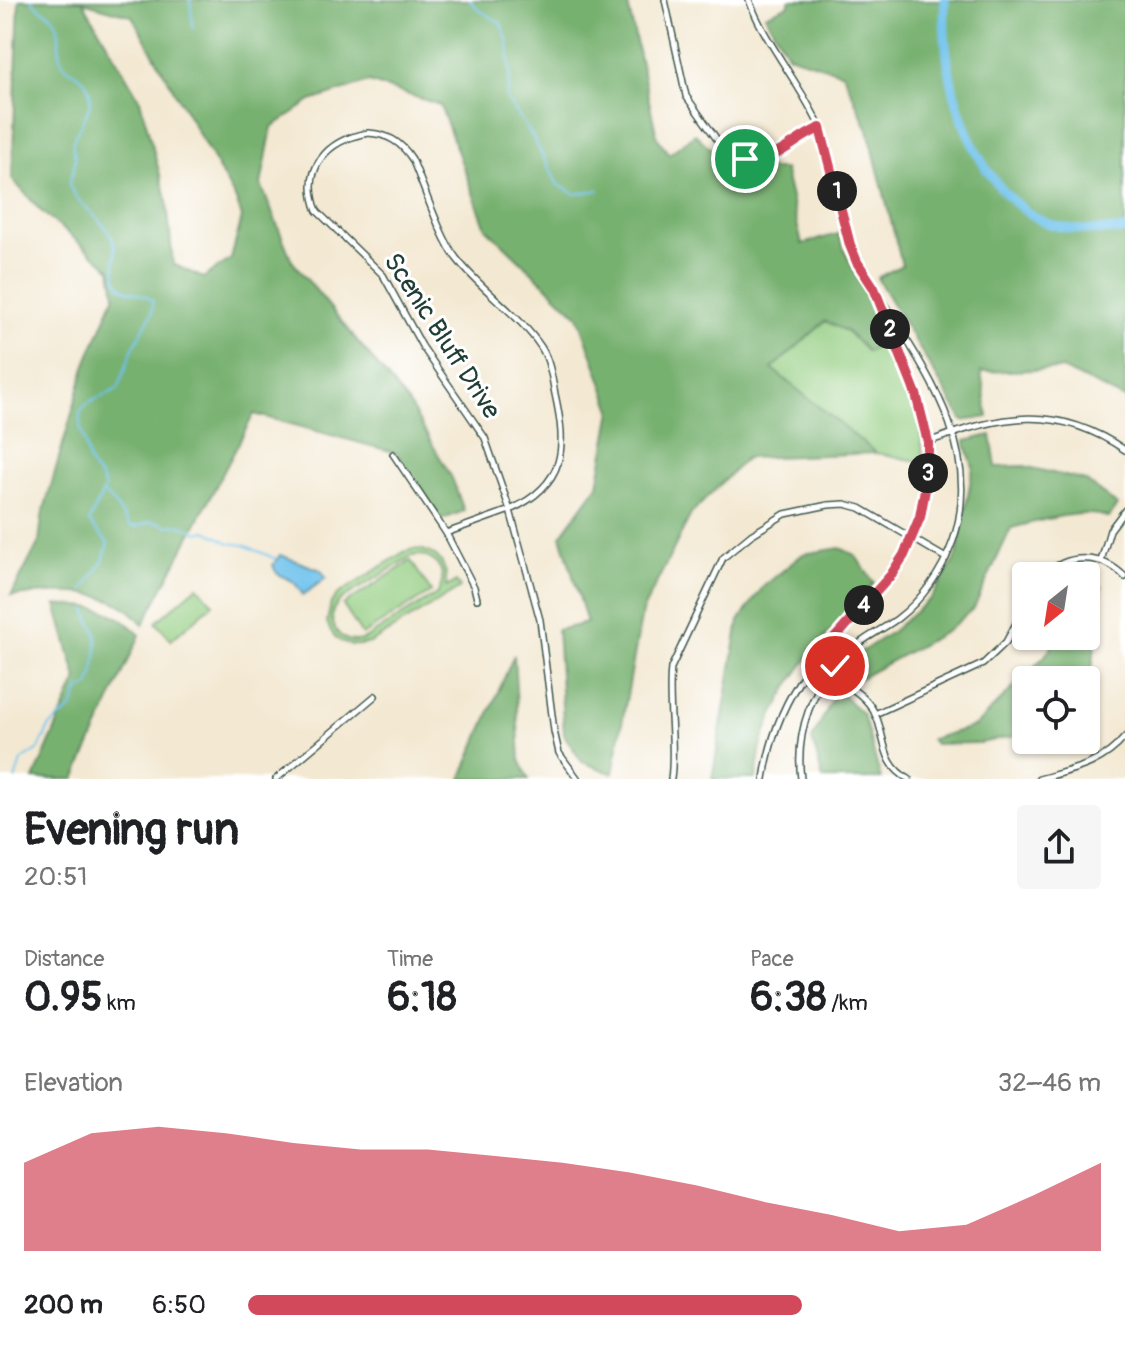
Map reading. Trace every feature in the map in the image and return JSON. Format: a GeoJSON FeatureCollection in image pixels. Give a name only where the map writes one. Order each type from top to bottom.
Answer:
{"type":"FeatureCollection","features":[{"type":"Feature","properties":{"kind":"street"},"geometry":{"type":"LineString","coordinates":[[665,0],[686,96],[721,145],[733,155],[745,159],[771,158],[820,128]]}},
{"type":"Feature","properties":{"kind":"street"},"geometry":{"type":"LineString","coordinates":[[749,0],[820,128],[857,262],[939,397],[961,459],[961,502],[946,558],[937,575],[911,606],[897,619],[857,644],[827,676],[805,719],[800,751],[801,779]]}},
{"type":"Feature","properties":{"kind":"street","name":"Scenic Bluff Drive"},"geometry":{"type":"LineString","coordinates":[[446,533],[510,510],[542,490],[554,475],[561,457],[563,436],[548,360],[534,338],[456,258],[405,148],[394,139],[368,133],[344,139],[325,153],[314,170],[311,190],[317,211],[383,275],[422,346],[485,438],[510,510],[540,620],[559,753],[578,779]]}},
{"type":"Feature","properties":{"kind":"street"},"geometry":{"type":"LineString","coordinates":[[764,779],[777,725],[788,700],[810,666],[891,575],[913,537],[920,517],[928,473],[928,442],[916,394],[874,288]]}},
{"type":"Feature","properties":{"kind":"street"},"geometry":{"type":"LineString","coordinates":[[928,442],[1001,421],[1036,418],[1070,422],[1106,437],[1125,450]]}},
{"type":"Feature","properties":{"kind":"street"},"geometry":{"type":"LineString","coordinates":[[393,454],[446,533],[477,599]]}},
{"type":"Feature","properties":{"kind":"street"},"geometry":{"type":"LineString","coordinates":[[671,779],[674,744],[669,683],[671,668],[717,568],[733,548],[785,514],[845,504],[860,508],[946,558]]}},
{"type":"Feature","properties":{"kind":"street"},"geometry":{"type":"LineString","coordinates":[[1101,561],[1110,530],[1125,510]]}},
{"type":"Feature","properties":{"kind":"street"},"geometry":{"type":"LineString","coordinates":[[1064,562],[1088,558],[1101,561],[1125,577]]}},
{"type":"Feature","properties":{"kind":"street"},"geometry":{"type":"LineString","coordinates":[[875,714],[983,664],[1006,642],[1012,631]]}},
{"type":"Feature","properties":{"kind":"street"},"geometry":{"type":"LineString","coordinates":[[810,666],[860,695],[875,714],[890,764],[909,779]]}},
{"type":"Feature","properties":{"kind":"street"},"geometry":{"type":"LineString","coordinates":[[276,779],[375,696]]}},
{"type":"Feature","properties":{"kind":"street"},"geometry":{"type":"LineString","coordinates":[[1039,779],[1099,761],[1112,753],[1125,737]]}},
{"type":"Feature","properties":{"kind":"green space"},"geometry":{"type":"Polygon","coordinates":[[[19,0],[627,0],[657,137],[669,154],[695,134],[733,169],[784,169],[802,244],[838,234],[889,341],[867,352],[848,332],[825,321],[772,369],[876,453],[746,458],[691,514],[642,612],[613,774],[582,762],[564,735],[557,630],[587,623],[561,536],[598,485],[612,410],[578,316],[486,228],[440,105],[369,82],[311,101],[272,127],[261,185],[292,261],[409,404],[452,478],[464,511],[441,520],[397,453],[254,414],[143,625],[116,602],[100,597],[64,593],[11,596],[39,542],[42,517],[86,364],[115,295],[111,269],[41,211],[12,179],[19,0]],[[83,2],[140,100],[167,201],[173,264],[203,278],[231,259],[242,217],[236,200],[132,16],[83,2]]]}},
{"type":"Feature","properties":{"kind":"green space"},"geometry":{"type":"Polygon","coordinates":[[[789,0],[1125,0],[1125,399],[1062,369],[981,372],[988,417],[963,421],[877,278],[902,265],[868,130],[843,73],[788,55],[765,15],[789,5],[789,0]]]}},
{"type":"Feature","properties":{"kind":"green space"},"geometry":{"type":"Polygon","coordinates":[[[826,321],[848,332],[867,352],[891,339],[920,418],[923,462],[876,453],[771,369],[826,321]]]}},
{"type":"Feature","properties":{"kind":"green space"},"geometry":{"type":"Polygon","coordinates":[[[991,435],[996,467],[1024,466],[1086,481],[1117,505],[1109,518],[1074,515],[1011,528],[974,608],[947,631],[851,683],[840,674],[841,665],[890,633],[931,598],[957,556],[973,467],[965,441],[991,435]]]}},
{"type":"Feature","properties":{"kind":"green space"},"geometry":{"type":"Polygon","coordinates":[[[840,548],[855,555],[874,583],[811,654],[784,693],[762,742],[756,779],[712,779],[739,621],[763,587],[803,554],[840,548]]]}},
{"type":"Feature","properties":{"kind":"green space"},"geometry":{"type":"Polygon","coordinates":[[[414,549],[435,555],[443,565],[446,587],[456,582],[460,588],[370,643],[343,643],[327,622],[331,603],[337,595],[404,552],[414,549]],[[412,556],[340,600],[333,610],[332,619],[339,634],[347,640],[363,640],[438,593],[442,574],[437,564],[428,557],[412,556]]]}},
{"type":"Feature","properties":{"kind":"green space"},"geometry":{"type":"Polygon","coordinates":[[[411,561],[431,592],[362,635],[343,605],[411,561]]]}},
{"type":"Feature","properties":{"kind":"green space"},"geometry":{"type":"Polygon","coordinates":[[[198,586],[213,604],[171,640],[156,622],[198,586]]]}},
{"type":"Feature","properties":{"kind":"green space"},"geometry":{"type":"Polygon","coordinates":[[[56,605],[81,606],[112,613],[140,635],[75,779],[34,779],[77,679],[56,605]]]}},
{"type":"Feature","properties":{"kind":"green space"},"geometry":{"type":"Polygon","coordinates":[[[1049,650],[1094,650],[1092,666],[1035,666],[1049,650]]]}},
{"type":"Feature","properties":{"kind":"green space"},"geometry":{"type":"Polygon","coordinates":[[[514,655],[520,760],[529,779],[461,779],[514,655]]]}},
{"type":"Feature","properties":{"kind":"green space"},"geometry":{"type":"Polygon","coordinates":[[[1012,689],[1012,737],[980,743],[935,744],[931,739],[975,726],[1012,689]]]}},
{"type":"Feature","properties":{"kind":"green space"},"geometry":{"type":"Polygon","coordinates":[[[837,690],[863,714],[881,779],[823,779],[812,739],[837,690]]]}},
{"type":"Feature","properties":{"kind":"water"},"geometry":{"type":"Polygon","coordinates":[[[280,555],[321,570],[326,578],[303,595],[293,581],[276,572],[273,565],[280,555]]]}},
{"type":"Feature","properties":{"kind":"waterway"},"geometry":{"type":"LineString","coordinates":[[32,0],[55,20],[62,62],[83,79],[89,92],[89,107],[73,142],[75,163],[69,185],[112,238],[115,274],[120,285],[153,301],[152,313],[132,350],[118,389],[89,403],[81,412],[81,430],[88,458],[105,488],[89,522],[108,543],[103,561],[83,591]]}},
{"type":"Feature","properties":{"kind":"waterway"},"geometry":{"type":"LineString","coordinates":[[190,0],[193,28]]}},
{"type":"Feature","properties":{"kind":"waterway"},"geometry":{"type":"LineString","coordinates":[[470,0],[479,10],[501,23],[508,42],[510,74],[507,99],[532,136],[558,185],[576,194],[599,190]]}},
{"type":"Feature","properties":{"kind":"waterway"},"geometry":{"type":"LineString","coordinates":[[945,0],[948,61],[954,93],[977,153],[994,180],[1015,203],[1049,224],[1082,230],[1125,230]]}},
{"type":"Feature","properties":{"kind":"waterway"},"geometry":{"type":"LineString","coordinates":[[104,494],[130,526],[150,522],[182,525],[198,533],[206,531],[276,559]]}},
{"type":"Feature","properties":{"kind":"waterway"},"geometry":{"type":"LineString","coordinates":[[15,779],[21,761],[39,749],[49,727],[72,708],[80,689],[89,686],[96,660],[97,638],[87,609]]}},
{"type":"Feature","properties":{"kind":"route"},"geometry":{"type":"LineString","coordinates":[[745,159],[771,158],[820,128],[850,245],[874,288],[924,418],[928,473],[913,537],[891,575],[810,666],[827,676],[835,666]]}}]}
